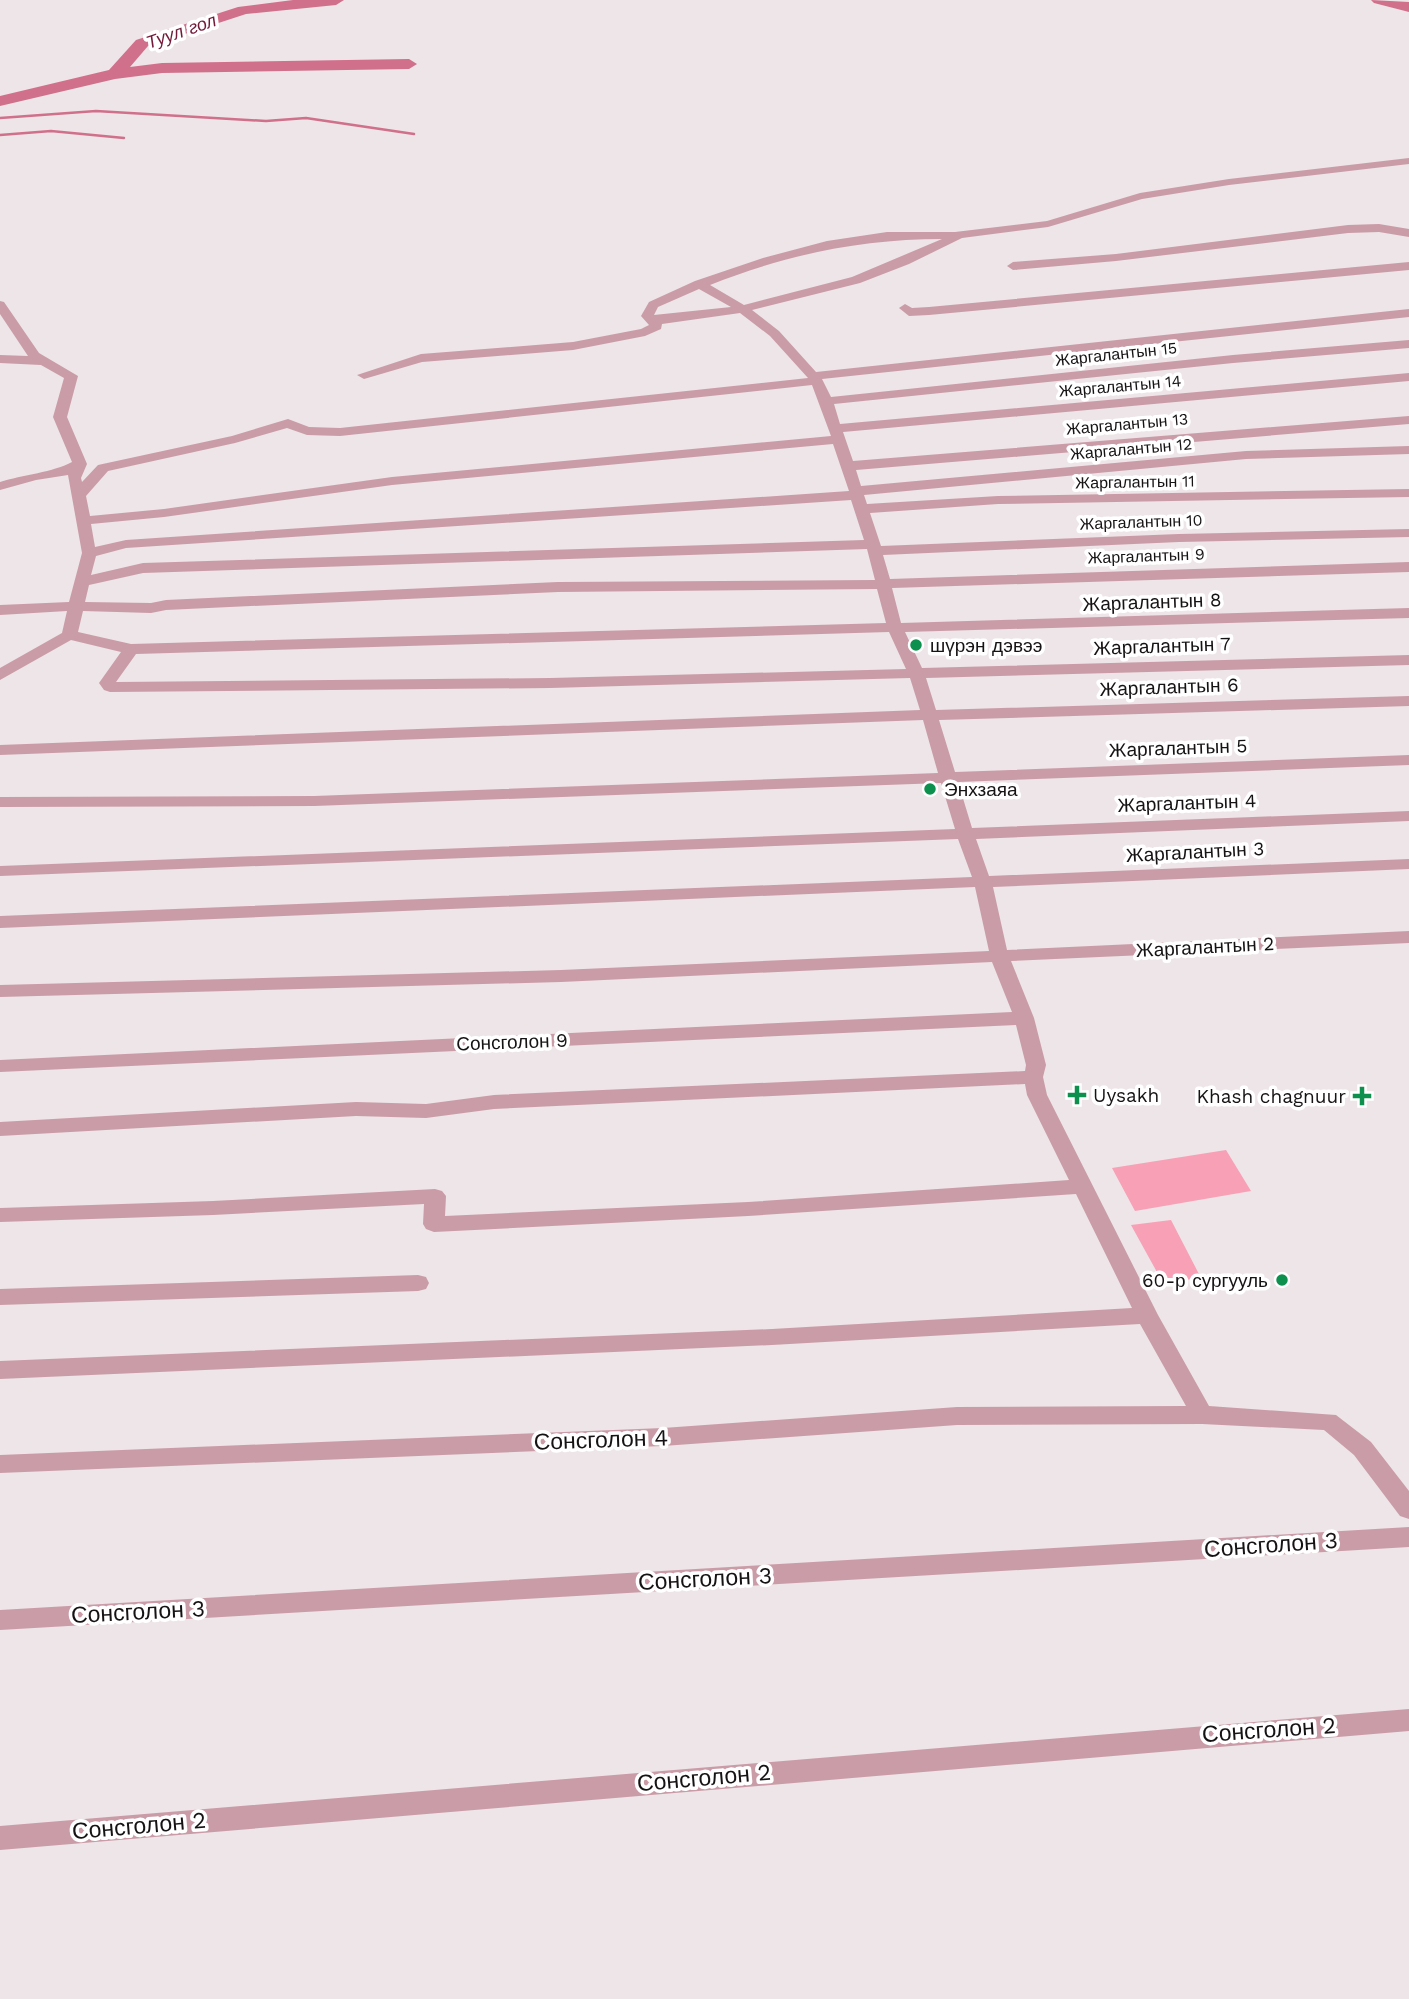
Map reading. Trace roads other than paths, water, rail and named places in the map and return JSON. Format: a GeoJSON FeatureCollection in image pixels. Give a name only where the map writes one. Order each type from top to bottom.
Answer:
{"type":"FeatureCollection","features":[{"type":"Feature","properties":{"kind":"street"},"geometry":{"type":"LineString","coordinates":[[364,375],[421,358],[585,344],[645,332],[657,326],[647,316],[653,305],[699,284],[736,269],[839,244],[887,236],[960,234],[1048,224],[1140,196],[1170,190],[1409,161]]}},
{"type":"Feature","properties":{"kind":"street"},"geometry":{"type":"LineString","coordinates":[[1013,266],[1113,260],[1219,244],[1375,227],[1409,233]]}},
{"type":"Feature","properties":{"kind":"street"},"geometry":{"type":"LineString","coordinates":[[652,321],[744,308],[856,280],[905,261],[960,234]]}},
{"type":"Feature","properties":{"kind":"street"},"geometry":{"type":"LineString","coordinates":[[1167,286],[909,312],[905,308],[1409,263]]}},
{"type":"Feature","properties":{"kind":"street"},"geometry":{"type":"LineString","coordinates":[[699,284],[744,308],[779,335],[815,378],[826,401],[885,583],[895,628],[917,674],[983,883],[1000,958],[1024,1018],[1036,1065],[1033,1077],[1037,1095],[1147,1315],[1202,1415]]}},
{"type":"Feature","properties":{"kind":"street"},"geometry":{"type":"LineString","coordinates":[[0,305],[34,356],[71,376],[60,417],[80,464],[74,478],[89,553],[69,635],[0,675]]}},
{"type":"Feature","properties":{"kind":"street"},"geometry":{"type":"LineString","coordinates":[[79,495],[103,468],[235,439],[288,423],[298,430],[319,432],[373,429],[1409,313]]}},
{"type":"Feature","properties":{"kind":"street","name":"Жаргалантын 15"},"geometry":{"type":"LineString","coordinates":[[826,401],[1233,359],[1409,344]]}},
{"type":"Feature","properties":{"kind":"street"},"geometry":{"type":"LineString","coordinates":[[0,359],[43,361]]}},
{"type":"Feature","properties":{"kind":"street","name":"Жаргалантын 14"},"geometry":{"type":"LineString","coordinates":[[82,521],[137,517],[392,481],[1409,377]]}},
{"type":"Feature","properties":{"kind":"street","name":"Жаргалантын 13"},"geometry":{"type":"LineString","coordinates":[[848,466],[1128,440],[1409,420]]}},
{"type":"Feature","properties":{"kind":"street","name":"Жаргалантын 12"},"geometry":{"type":"LineString","coordinates":[[858,499],[1246,455],[1409,450]]}},
{"type":"Feature","properties":{"kind":"street"},"geometry":{"type":"LineString","coordinates":[[0,486],[36,476],[65,472],[80,464]]}},
{"type":"Feature","properties":{"kind":"street","name":"Жаргалантын 11"},"geometry":{"type":"LineString","coordinates":[[858,499],[998,500],[1409,493]]}},
{"type":"Feature","properties":{"kind":"street"},"geometry":{"type":"LineString","coordinates":[[89,553],[126,544],[858,499]]}},
{"type":"Feature","properties":{"kind":"street","name":"Жаргалантын 10"},"geometry":{"type":"LineString","coordinates":[[82,582],[144,568],[1409,533]]}},
{"type":"Feature","properties":{"kind":"street","name":"Жаргалантын 9"},"geometry":{"type":"LineString","coordinates":[[885,583],[1409,566]]}},
{"type":"Feature","properties":{"kind":"street"},"geometry":{"type":"LineString","coordinates":[[0,610],[76,606],[151,608],[166,605],[558,587],[885,583]]}},
{"type":"Feature","properties":{"kind":"street","name":"Жаргалантын 8"},"geometry":{"type":"LineString","coordinates":[[69,635],[131,649],[1409,613]]}},
{"type":"Feature","properties":{"kind":"street","name":"Жаргалантын 7"},"geometry":{"type":"LineString","coordinates":[[131,649],[107,684],[110,687],[550,683],[1409,660]]}},
{"type":"Feature","properties":{"kind":"street"},"geometry":{"type":"LineString","coordinates":[[0,659],[33,656]]}},
{"type":"Feature","properties":{"kind":"street","name":"Жаргалантын 6"},"geometry":{"type":"LineString","coordinates":[[0,750],[931,715],[1409,701]]}},
{"type":"Feature","properties":{"kind":"street","name":"Жаргалантын 5"},"geometry":{"type":"LineString","coordinates":[[0,802],[314,801],[1409,760]]}},
{"type":"Feature","properties":{"kind":"street","name":"Жаргалантын 4"},"geometry":{"type":"LineString","coordinates":[[0,871],[966,836],[1109,827],[1409,816]]}},
{"type":"Feature","properties":{"kind":"street","name":"Жаргалантын 3"},"geometry":{"type":"LineString","coordinates":[[0,922],[190,912],[983,883],[1409,864]]}},
{"type":"Feature","properties":{"kind":"street","name":"Жаргалантын 2"},"geometry":{"type":"LineString","coordinates":[[0,991],[547,976],[1000,958],[1409,937]]}},
{"type":"Feature","properties":{"kind":"street","name":"Сонсголон 9"},"geometry":{"type":"LineString","coordinates":[[0,1066],[263,1057],[465,1044],[1024,1018]]}},
{"type":"Feature","properties":{"kind":"street"},"geometry":{"type":"LineString","coordinates":[[0,1129],[157,1118],[356,1109],[426,1111],[495,1102],[1033,1077]]}},
{"type":"Feature","properties":{"kind":"street"},"geometry":{"type":"LineString","coordinates":[[0,1215],[213,1208],[435,1196],[434,1224],[748,1209],[1081,1186]]}},
{"type":"Feature","properties":{"kind":"street"},"geometry":{"type":"LineString","coordinates":[[0,1297],[418,1283]]}},
{"type":"Feature","properties":{"kind":"street"},"geometry":{"type":"LineString","coordinates":[[0,1370],[772,1337],[1147,1315]]}},
{"type":"Feature","properties":{"kind":"street","name":"Сонсголон 4"},"geometry":{"type":"LineString","coordinates":[[0,1464],[663,1437],[957,1416],[1202,1415],[1328,1421],[1343,1428],[1355,1440],[1409,1509]]}},
{"type":"Feature","properties":{"kind":"street","name":"Сонсголон 3"},"geometry":{"type":"LineString","coordinates":[[0,1620],[1409,1536]]}},
{"type":"Feature","properties":{"kind":"street","name":"Сонсголон 2"},"geometry":{"type":"LineString","coordinates":[[0,1838],[1409,1720]]}},
{"type":"Feature","properties":{"kind":"waterway","name":"Туул гол"},"geometry":{"type":"LineString","coordinates":[[115,74],[142,43],[244,10],[336,0]]}},
{"type":"Feature","properties":{"kind":"waterway","name":"Туул гол"},"geometry":{"type":"LineString","coordinates":[[1379,0],[1409,7]]}},
{"type":"Feature","properties":{"kind":"waterway"},"geometry":{"type":"LineString","coordinates":[[115,74],[162,68],[409,64]]}},
{"type":"Feature","properties":{"kind":"waterway","name":"Туул гол"},"geometry":{"type":"LineString","coordinates":[[0,101],[115,74]]}},
{"type":"Feature","properties":{"kind":"waterway"},"geometry":{"type":"LineString","coordinates":[[0,118],[96,111],[266,121],[306,118],[414,134]]}},
{"type":"Feature","properties":{"kind":"waterway"},"geometry":{"type":"LineString","coordinates":[[0,135],[51,131],[124,138]]}},
{"type":"Feature","properties":{"kind":"place","name":"шүрэн дэвээ"},"geometry":{"type":"Point","coordinates":[916,645]}},
{"type":"Feature","properties":{"kind":"place","name":"Энхзаяа"},"geometry":{"type":"Point","coordinates":[930,789]}},
{"type":"Feature","properties":{"kind":"place","name":"Uysakh"},"geometry":{"type":"Point","coordinates":[1077,1095]}},
{"type":"Feature","properties":{"kind":"place","name":"Khash chagnuur"},"geometry":{"type":"Point","coordinates":[1362,1096]}},
{"type":"Feature","properties":{"kind":"place","name":"60-р сургууль"},"geometry":{"type":"Point","coordinates":[1282,1280]}}]}
